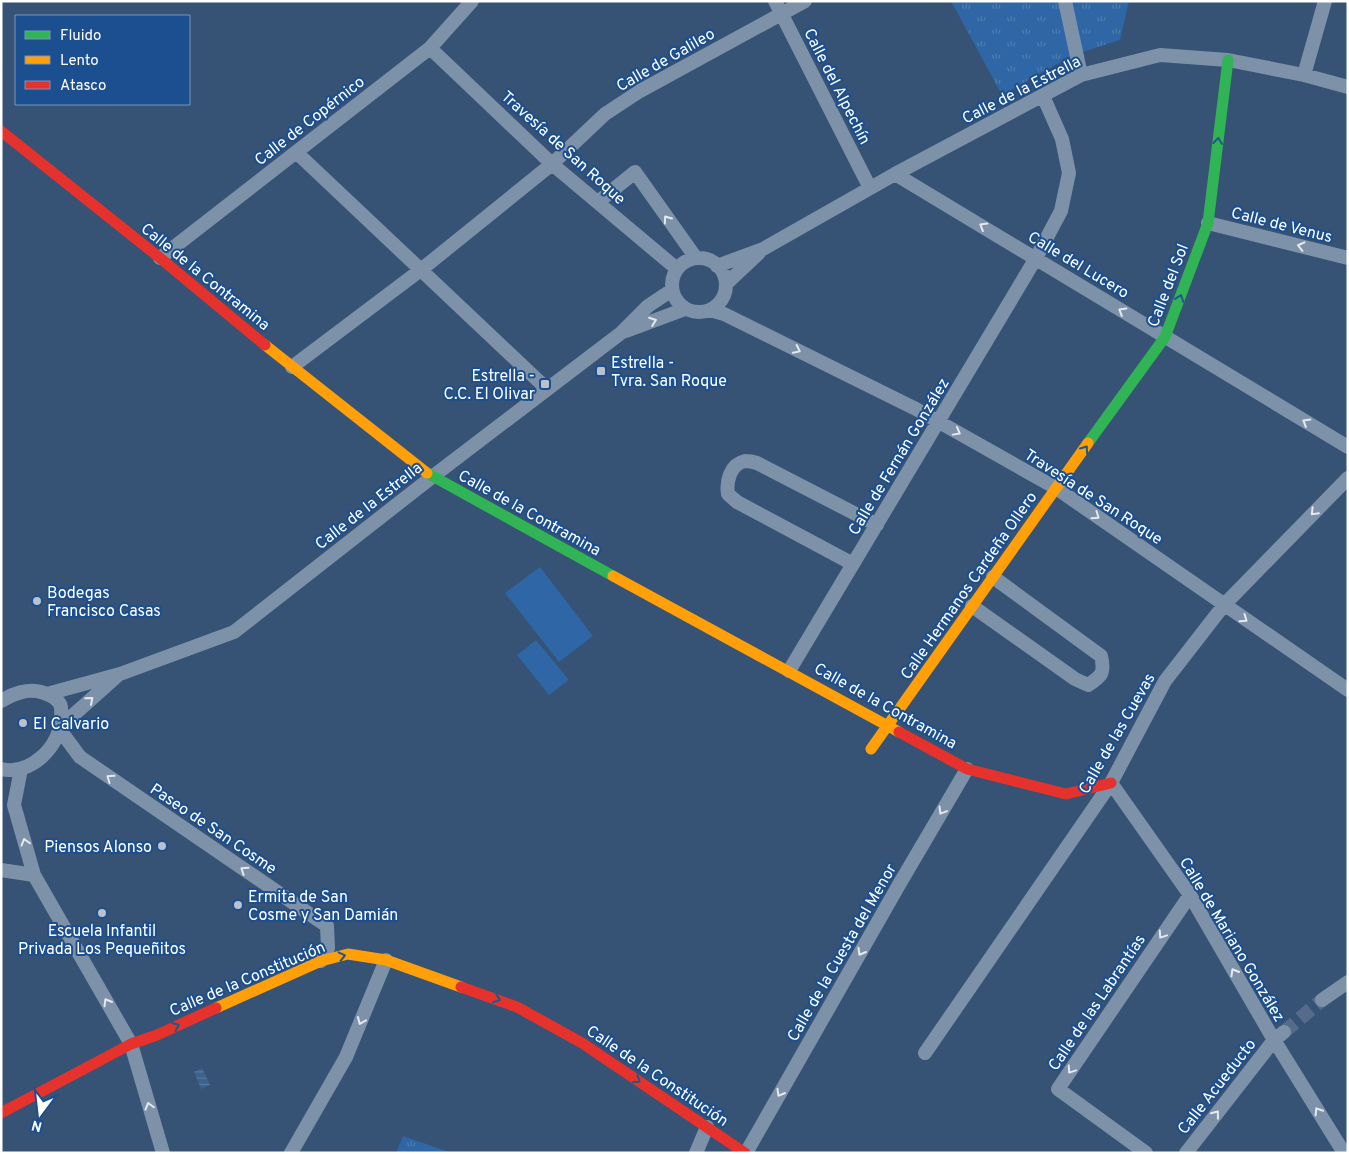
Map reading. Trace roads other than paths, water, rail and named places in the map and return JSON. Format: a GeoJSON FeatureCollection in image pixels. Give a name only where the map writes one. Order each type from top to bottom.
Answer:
{"type":"FeatureCollection","features":[{"type":"Feature","properties":{"kind":"street","name":"Calle de Copérnico"},"geometry":{"type":"LineString","coordinates":[[160,258],[430,48],[472,1]]}},
{"type":"Feature","properties":{"kind":"street","name":"Calle del Alpechín"},"geometry":{"type":"LineString","coordinates":[[775,1],[870,188]]}},
{"type":"Feature","properties":{"kind":"street","name":"Calle de Galileo"},"geometry":{"type":"LineString","coordinates":[[292,367],[422,269],[552,164],[605,114],[640,91],[806,1]]}},
{"type":"Feature","properties":{"kind":"street"},"geometry":{"type":"LineString","coordinates":[[1065,1],[1081,74]]}},
{"type":"Feature","properties":{"kind":"street"},"geometry":{"type":"LineString","coordinates":[[1304,75],[1325,1]]}},
{"type":"Feature","properties":{"kind":"street","name":"Travesía de San Roque"},"geometry":{"type":"LineString","coordinates":[[430,48],[552,164],[660,257],[677,269]]}},
{"type":"Feature","properties":{"kind":"street","name":"Calle de la Estrella"},"geometry":{"type":"LineString","coordinates":[[717,266],[763,249],[895,174],[1081,74],[1160,55],[1228,60],[1348,86]]}},
{"type":"Feature","properties":{"kind":"street","name":"Calle del Sol"},"geometry":{"type":"LineString","coordinates":[[1056,488],[1166,337],[1208,223],[1228,60]]}},
{"type":"Feature","properties":{"kind":"street","name":"Calle de Fernán González"},"geometry":{"type":"LineString","coordinates":[[789,671],[1036,258],[1061,211],[1069,174],[1062,139],[1043,96]]}},
{"type":"Feature","properties":{"kind":"street","name":"Calle de la Contramina"},"geometry":{"type":"LineString","coordinates":[[1,132],[160,258],[292,367],[432,477],[967,769],[1066,794],[1111,783]]}},
{"type":"Feature","properties":{"kind":"street"},"geometry":{"type":"LineString","coordinates":[[296,152],[547,389]]}},
{"type":"Feature","properties":{"kind":"street"},"geometry":{"type":"LineString","coordinates":[[598,202],[635,172],[696,258]]}},
{"type":"Feature","properties":{"kind":"street","name":"Calle del Lucero"},"geometry":{"type":"LineString","coordinates":[[895,174],[1348,447]]}},
{"type":"Feature","properties":{"kind":"street","name":"Calle de Venus"},"geometry":{"type":"LineString","coordinates":[[1208,223],[1348,258]]}},
{"type":"Feature","properties":{"kind":"street","name":"Calle de la Estrella"},"geometry":{"type":"LineString","coordinates":[[725,289],[763,249]]}},
{"type":"Feature","properties":{"kind":"street"},"geometry":{"type":"LineString","coordinates":[[696,258],[711,261],[717,266],[724,278],[725,289],[716,306],[710,310],[693,312],[679,304],[672,290],[673,276],[677,269],[689,260],[696,258]]}},
{"type":"Feature","properties":{"kind":"street","name":"Travesía de San Roque"},"geometry":{"type":"LineString","coordinates":[[725,289],[730,307],[753,329]]}},
{"type":"Feature","properties":{"kind":"street","name":"Calle de la Estrella"},"geometry":{"type":"LineString","coordinates":[[1,701],[12,694],[35,690],[47,694],[120,674],[234,632],[432,477],[621,333],[648,306],[672,290]]}},
{"type":"Feature","properties":{"kind":"street","name":"Calle de la Estrella"},"geometry":{"type":"LineString","coordinates":[[621,333],[685,309]]}},
{"type":"Feature","properties":{"kind":"street","name":"Travesía de San Roque"},"geometry":{"type":"LineString","coordinates":[[710,310],[724,314],[916,409],[1056,488],[1348,690]]}},
{"type":"Feature","properties":{"kind":"street"},"geometry":{"type":"LineString","coordinates":[[853,564],[737,502],[728,494],[727,484],[730,474],[736,466],[745,461],[758,463],[877,525]]}},
{"type":"Feature","properties":{"kind":"street","name":"Calle de las Cuevas"},"geometry":{"type":"LineString","coordinates":[[925,1053],[1111,783],[1164,681],[1224,605],[1348,478]]}},
{"type":"Feature","properties":{"kind":"street","name":"Calle Hermanos Cardeña Ollero"},"geometry":{"type":"LineString","coordinates":[[871,749],[1056,488]]}},
{"type":"Feature","properties":{"kind":"street"},"geometry":{"type":"LineString","coordinates":[[972,606],[1075,680],[1088,685],[1099,678],[1104,668],[1101,656],[993,577]]}},
{"type":"Feature","properties":{"kind":"street","name":"Calle de la Estrella"},"geometry":{"type":"LineString","coordinates":[[60,728],[120,674]]}},
{"type":"Feature","properties":{"kind":"street"},"geometry":{"type":"LineString","coordinates":[[1,769],[9,771],[21,769],[45,756],[60,728],[61,706],[56,699],[47,694]]}},
{"type":"Feature","properties":{"kind":"street","name":"Paseo de San Cosme"},"geometry":{"type":"LineString","coordinates":[[60,728],[80,757],[327,926],[328,948],[321,962]]}},
{"type":"Feature","properties":{"kind":"street"},"geometry":{"type":"LineString","coordinates":[[21,769],[14,806],[34,874],[131,1044],[163,1153]]}},
{"type":"Feature","properties":{"kind":"street","name":"Calle de la Cuesta del Menor"},"geometry":{"type":"LineString","coordinates":[[745,1153],[967,769]]}},
{"type":"Feature","properties":{"kind":"street","name":"Calle de Mariano González"},"geometry":{"type":"LineString","coordinates":[[1111,783],[1190,895],[1279,1036],[1344,1153]]}},
{"type":"Feature","properties":{"kind":"street"},"geometry":{"type":"LineString","coordinates":[[1,870],[34,874]]}},
{"type":"Feature","properties":{"kind":"street","name":"Calle de las Labrantías"},"geometry":{"type":"LineString","coordinates":[[1146,1153],[1058,1089],[1190,895]]}},
{"type":"Feature","properties":{"kind":"street","name":"Calle de la Constitución"},"geometry":{"type":"LineString","coordinates":[[1,1113],[131,1044],[157,1035],[267,984],[321,962],[348,954],[386,960],[517,1007],[582,1043],[745,1153]]}},
{"type":"Feature","properties":{"kind":"street"},"geometry":{"type":"LineString","coordinates":[[291,1153],[346,1057],[386,960]]}},
{"type":"Feature","properties":{"kind":"street"},"geometry":{"type":"LineString","coordinates":[[1322,1000],[1348,982]]}},
{"type":"Feature","properties":{"kind":"street","name":"Calle Acueducto"},"geometry":{"type":"LineString","coordinates":[[1186,1153],[1279,1036]]}},
{"type":"Feature","properties":{"kind":"street"},"geometry":{"type":"LineString","coordinates":[[696,1153],[707,1127]]}},
{"type":"Feature","properties":{"kind":"tunnel"},"geometry":{"type":"LineString","coordinates":[[1284,1032],[1322,1000]]}},
{"type":"Feature","properties":{"kind":"place","name":"Estrella - Tvra. San Roque"},"geometry":{"type":"Point","coordinates":[601,371]}},
{"type":"Feature","properties":{"kind":"place","name":"Estrella - C.C. El Olivar"},"geometry":{"type":"Point","coordinates":[545,384]}},
{"type":"Feature","properties":{"kind":"place","name":"Bodegas Francisco Casas"},"geometry":{"type":"Point","coordinates":[37,601]}},
{"type":"Feature","properties":{"kind":"place","name":"El Calvario"},"geometry":{"type":"Point","coordinates":[23,723]}},
{"type":"Feature","properties":{"kind":"place","name":"Piensos Alonso"},"geometry":{"type":"Point","coordinates":[162,846]}},
{"type":"Feature","properties":{"kind":"place","name":"Ermita de San Cosme y San Damián"},"geometry":{"type":"Point","coordinates":[238,905]}},
{"type":"Feature","properties":{"kind":"place","name":"Escuela Infantil Privada Los Pequeñitos"},"geometry":{"type":"Point","coordinates":[102,913]}}]}
